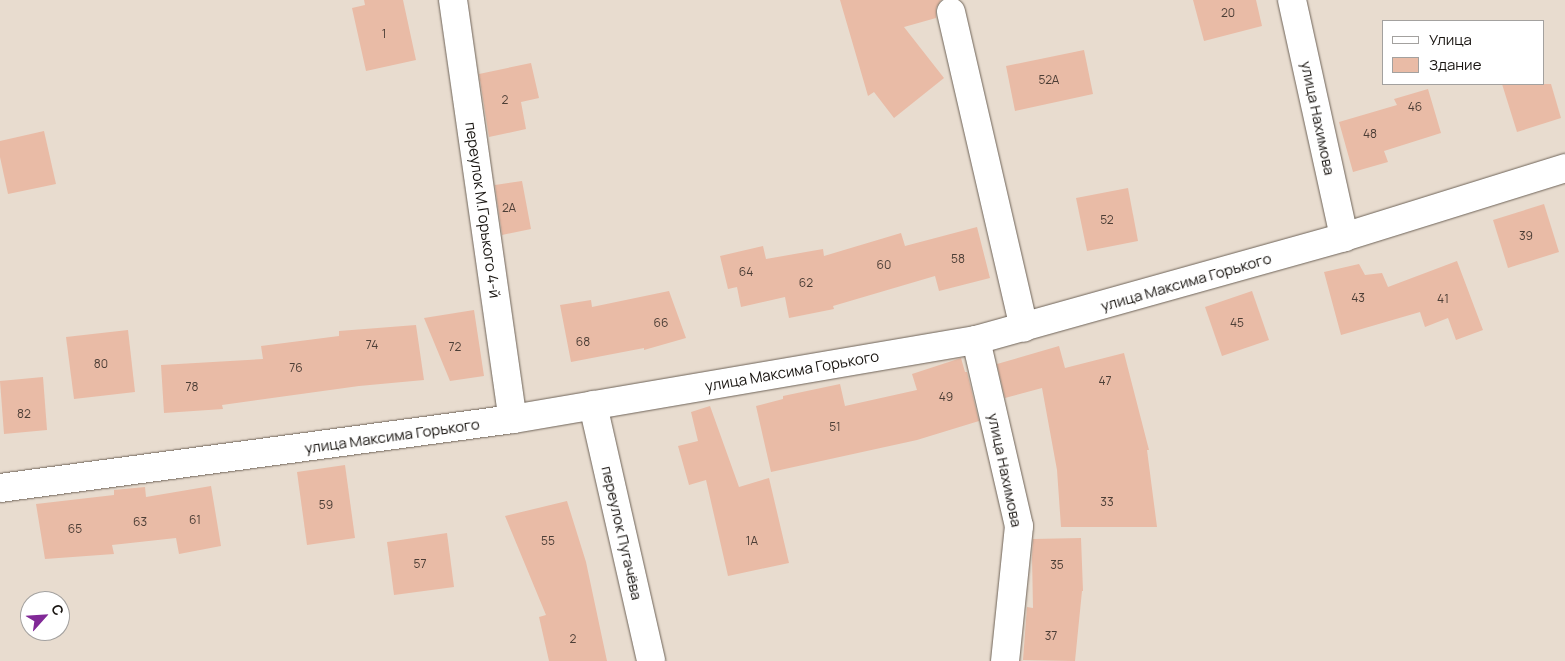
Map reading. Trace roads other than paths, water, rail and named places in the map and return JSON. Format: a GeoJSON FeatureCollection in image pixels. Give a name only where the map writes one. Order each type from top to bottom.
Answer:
{"type":"FeatureCollection","features":[{"type":"Feature","properties":{"kind":"street","name":"переулок М.Горького 4-й"},"geometry":{"type":"LineString","coordinates":[[453,0],[513,420]]}},
{"type":"Feature","properties":{"kind":"street","name":"улица Нахимова"},"geometry":{"type":"LineString","coordinates":[[1292,0],[1344,237]]}},
{"type":"Feature","properties":{"kind":"street"},"geometry":{"type":"LineString","coordinates":[[951,12],[1024,328]]}},
{"type":"Feature","properties":{"kind":"street","name":"улица Максима Горького"},"geometry":{"type":"LineString","coordinates":[[0,488],[513,420],[976,340],[1344,237],[1565,168]]}},
{"type":"Feature","properties":{"kind":"street","name":"улица Нахимова"},"geometry":{"type":"LineString","coordinates":[[976,340],[1019,526],[1005,661]]}},
{"type":"Feature","properties":{"kind":"street","name":"переулок Пугачёва"},"geometry":{"type":"LineString","coordinates":[[593,405],[651,661]]}}]}
